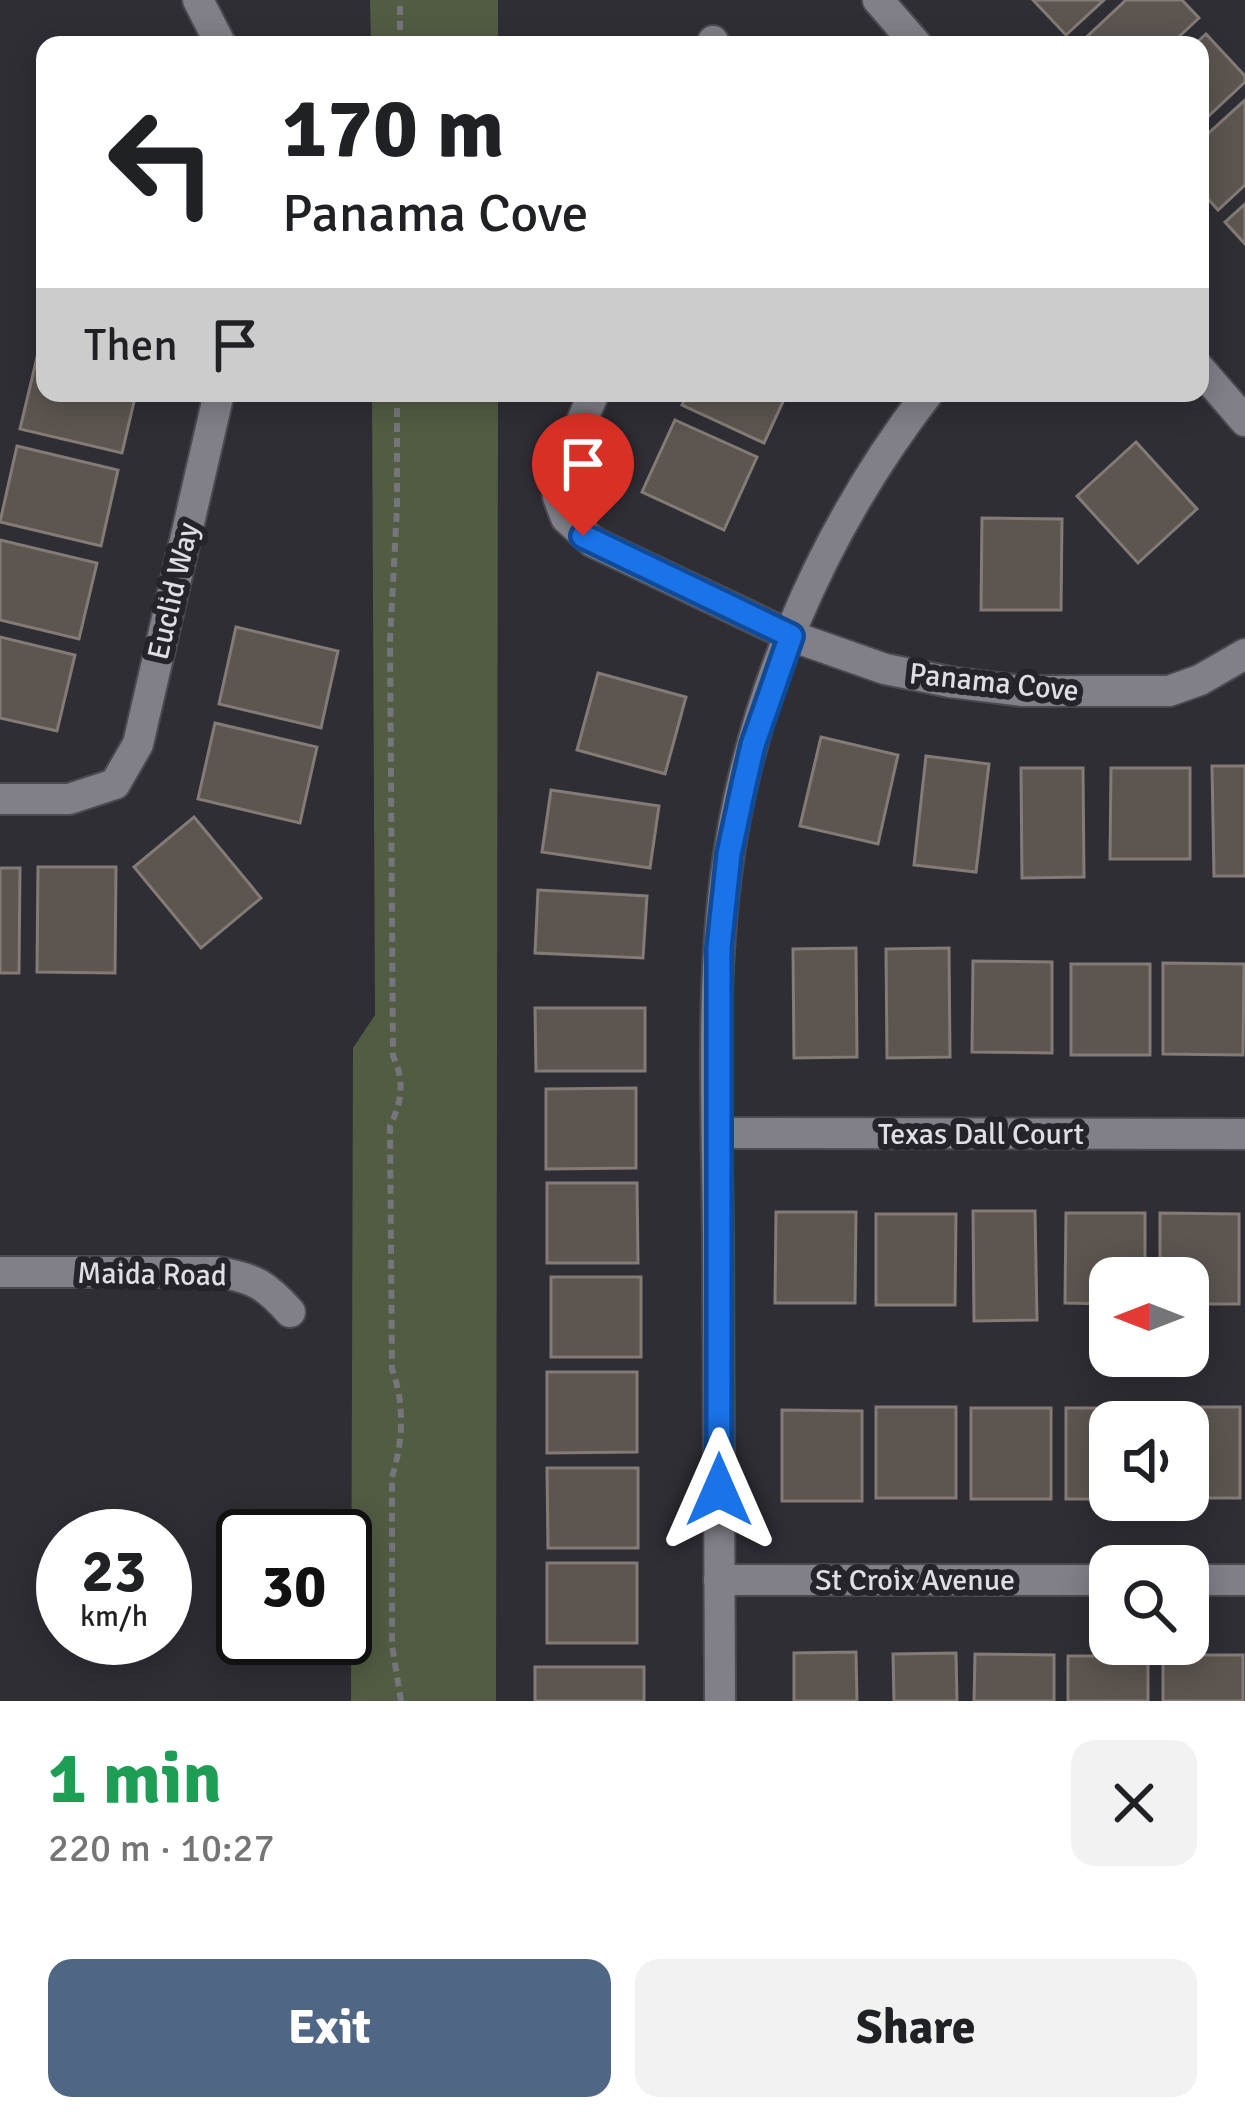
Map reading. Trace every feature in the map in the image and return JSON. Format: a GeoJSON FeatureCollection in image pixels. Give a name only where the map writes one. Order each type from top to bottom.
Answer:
{"type":"FeatureCollection","features":[{"type":"Feature","properties":{"kind":"street"},"geometry":{"type":"LineString","coordinates":[[198,0],[216,36]]}},
{"type":"Feature","properties":{"kind":"street"},"geometry":{"type":"LineString","coordinates":[[878,0],[909,36]]}},
{"type":"Feature","properties":{"kind":"street"},"geometry":{"type":"LineString","coordinates":[[1209,379],[1245,421]]}},
{"type":"Feature","properties":{"kind":"street","name":"Euclid Way"},"geometry":{"type":"LineString","coordinates":[[0,799],[69,799],[115,784],[138,744],[217,402]]}},
{"type":"Feature","properties":{"kind":"street","name":"Panama Cove"},"geometry":{"type":"LineString","coordinates":[[590,402],[559,472],[560,507],[573,527],[593,542],[791,636],[885,669],[1022,691],[1169,691],[1200,680],[1245,654]]}},
{"type":"Feature","properties":{"kind":"street"},"geometry":{"type":"LineString","coordinates":[[720,1701],[719,948],[727,869],[753,745],[791,636],[833,539],[922,402]]}},
{"type":"Feature","properties":{"kind":"street","name":"Texas Dall Court"},"geometry":{"type":"LineString","coordinates":[[718,1133],[1245,1134]]}},
{"type":"Feature","properties":{"kind":"street","name":"Maida Road"},"geometry":{"type":"LineString","coordinates":[[0,1272],[218,1272],[250,1278],[290,1312]]}},
{"type":"Feature","properties":{"kind":"street","name":"St Croix Avenue"},"geometry":{"type":"LineString","coordinates":[[719,1580],[1089,1580]]}},
{"type":"Feature","properties":{"kind":"street"},"geometry":{"type":"LineString","coordinates":[[1209,1580],[1245,1580]]}},
{"type":"Feature","properties":{"kind":"path"},"geometry":{"type":"LineString","coordinates":[[400,0],[400,36]]}},
{"type":"Feature","properties":{"kind":"path"},"geometry":{"type":"LineString","coordinates":[[397,402],[390,640],[393,1056],[401,1072],[401,1105],[390,1126],[390,1148],[392,1370],[401,1393],[400,1453],[392,1477],[392,1646],[401,1701]]}},
{"type":"Feature","properties":{"kind":"green space"},"geometry":{"type":"Polygon","coordinates":[[[370,0],[498,0],[498,36],[371,36],[370,0]]]}},
{"type":"Feature","properties":{"kind":"green space"},"geometry":{"type":"Polygon","coordinates":[[[372,402],[498,402],[496,1701],[351,1701],[351,1665],[372,1665],[372,1509],[352,1509],[353,1048],[375,1015],[372,402]]]}},
{"type":"Feature","properties":{"kind":"building"},"geometry":{"type":"Polygon","coordinates":[[[1033,0],[1104,0],[1066,35],[1033,0]]]}},
{"type":"Feature","properties":{"kind":"building"},"geometry":{"type":"Polygon","coordinates":[[[1126,0],[1182,0],[1199,18],[1180,36],[1088,36],[1126,0]]]}},
{"type":"Feature","properties":{"kind":"building"},"geometry":{"type":"Polygon","coordinates":[[[1209,37],[1245,76],[1245,82],[1209,116],[1209,37]]]}},
{"type":"Feature","properties":{"kind":"building"},"geometry":{"type":"Polygon","coordinates":[[[1245,100],[1245,185],[1218,210],[1209,200],[1209,133],[1245,100]]]}},
{"type":"Feature","properties":{"kind":"building"},"geometry":{"type":"Polygon","coordinates":[[[1245,204],[1245,244],[1225,222],[1245,204]]]}},
{"type":"Feature","properties":{"kind":"building"},"geometry":{"type":"Polygon","coordinates":[[[36,361],[36,402],[134,402],[122,453],[20,429],[36,361]]]}},
{"type":"Feature","properties":{"kind":"building"},"geometry":{"type":"Polygon","coordinates":[[[684,402],[783,402],[764,443],[684,402]]]}},
{"type":"Feature","properties":{"kind":"building"},"geometry":{"type":"Polygon","coordinates":[[[675,420],[757,457],[724,530],[642,492],[675,420]]]}},
{"type":"Feature","properties":{"kind":"building"},"geometry":{"type":"Polygon","coordinates":[[[1136,442],[1197,509],[1138,563],[1077,496],[1136,442]]]}},
{"type":"Feature","properties":{"kind":"building"},"geometry":{"type":"Polygon","coordinates":[[[17,446],[118,470],[101,546],[0,522],[17,446]]]}},
{"type":"Feature","properties":{"kind":"building"},"geometry":{"type":"Polygon","coordinates":[[[982,518],[1062,519],[1061,610],[981,610],[982,518]]]}},
{"type":"Feature","properties":{"kind":"building"},"geometry":{"type":"Polygon","coordinates":[[[0,540],[97,563],[79,639],[0,620],[0,540]]]}},
{"type":"Feature","properties":{"kind":"building"},"geometry":{"type":"Polygon","coordinates":[[[236,627],[338,651],[321,728],[219,704],[236,627]]]}},
{"type":"Feature","properties":{"kind":"building"},"geometry":{"type":"Polygon","coordinates":[[[0,637],[75,655],[57,731],[0,718],[0,637]]]}},
{"type":"Feature","properties":{"kind":"building"},"geometry":{"type":"Polygon","coordinates":[[[598,673],[686,697],[665,774],[577,750],[598,673]]]}},
{"type":"Feature","properties":{"kind":"building"},"geometry":{"type":"Polygon","coordinates":[[[215,723],[317,747],[300,823],[198,799],[215,723]]]}},
{"type":"Feature","properties":{"kind":"building"},"geometry":{"type":"Polygon","coordinates":[[[821,737],[898,755],[878,844],[800,826],[821,737]]]}},
{"type":"Feature","properties":{"kind":"building"},"geometry":{"type":"Polygon","coordinates":[[[926,756],[989,764],[976,872],[914,865],[926,756]]]}},
{"type":"Feature","properties":{"kind":"building"},"geometry":{"type":"Polygon","coordinates":[[[1212,766],[1245,766],[1245,876],[1214,876],[1212,766]]]}},
{"type":"Feature","properties":{"kind":"building"},"geometry":{"type":"Polygon","coordinates":[[[1021,768],[1083,768],[1084,877],[1022,878],[1021,768]]]}},
{"type":"Feature","properties":{"kind":"building"},"geometry":{"type":"Polygon","coordinates":[[[1111,768],[1190,768],[1190,859],[1110,859],[1111,768]]]}},
{"type":"Feature","properties":{"kind":"building"},"geometry":{"type":"Polygon","coordinates":[[[551,790],[659,806],[650,868],[542,852],[551,790]]]}},
{"type":"Feature","properties":{"kind":"building"},"geometry":{"type":"Polygon","coordinates":[[[194,817],[261,898],[201,948],[134,867],[194,817]]]}},
{"type":"Feature","properties":{"kind":"building"},"geometry":{"type":"Polygon","coordinates":[[[38,867],[116,867],[115,973],[37,972],[38,867]]]}},
{"type":"Feature","properties":{"kind":"building"},"geometry":{"type":"Polygon","coordinates":[[[0,868],[20,868],[19,973],[0,973],[0,868]]]}},
{"type":"Feature","properties":{"kind":"building"},"geometry":{"type":"Polygon","coordinates":[[[538,890],[647,896],[643,958],[535,953],[538,890]]]}},
{"type":"Feature","properties":{"kind":"building"},"geometry":{"type":"Polygon","coordinates":[[[856,948],[857,1057],[794,1058],[793,949],[856,948]]]}},
{"type":"Feature","properties":{"kind":"building"},"geometry":{"type":"Polygon","coordinates":[[[949,948],[950,1057],[887,1058],[886,949],[949,948]]]}},
{"type":"Feature","properties":{"kind":"building"},"geometry":{"type":"Polygon","coordinates":[[[973,961],[1052,962],[1052,1053],[972,1052],[973,961]]]}},
{"type":"Feature","properties":{"kind":"building"},"geometry":{"type":"Polygon","coordinates":[[[1163,963],[1244,964],[1243,1055],[1163,1054],[1163,963]]]}},
{"type":"Feature","properties":{"kind":"building"},"geometry":{"type":"Polygon","coordinates":[[[1071,964],[1150,964],[1150,1055],[1071,1055],[1071,964]]]}},
{"type":"Feature","properties":{"kind":"building"},"geometry":{"type":"Polygon","coordinates":[[[535,1008],[645,1008],[645,1071],[536,1071],[535,1008]]]}},
{"type":"Feature","properties":{"kind":"building"},"geometry":{"type":"Polygon","coordinates":[[[636,1088],[636,1168],[546,1169],[546,1089],[636,1088]]]}},
{"type":"Feature","properties":{"kind":"building"},"geometry":{"type":"Polygon","coordinates":[[[547,1183],[637,1183],[638,1263],[547,1263],[547,1183]]]}},
{"type":"Feature","properties":{"kind":"building"},"geometry":{"type":"Polygon","coordinates":[[[973,1211],[1035,1211],[1037,1320],[974,1321],[973,1211]]]}},
{"type":"Feature","properties":{"kind":"building"},"geometry":{"type":"Polygon","coordinates":[[[776,1212],[856,1212],[855,1303],[775,1303],[776,1212]]]}},
{"type":"Feature","properties":{"kind":"building"},"geometry":{"type":"Polygon","coordinates":[[[1066,1213],[1145,1213],[1145,1257],[1089,1257],[1089,1304],[1065,1303],[1066,1213]]]}},
{"type":"Feature","properties":{"kind":"building"},"geometry":{"type":"Polygon","coordinates":[[[1160,1213],[1239,1214],[1239,1304],[1209,1304],[1209,1257],[1160,1257],[1160,1213]]]}},
{"type":"Feature","properties":{"kind":"building"},"geometry":{"type":"Polygon","coordinates":[[[876,1214],[956,1214],[955,1305],[876,1305],[876,1214]]]}},
{"type":"Feature","properties":{"kind":"building"},"geometry":{"type":"Polygon","coordinates":[[[551,1277],[641,1277],[641,1357],[551,1357],[551,1277]]]}},
{"type":"Feature","properties":{"kind":"building"},"geometry":{"type":"Polygon","coordinates":[[[547,1372],[637,1372],[637,1452],[547,1453],[547,1372]]]}},
{"type":"Feature","properties":{"kind":"building"},"geometry":{"type":"Polygon","coordinates":[[[876,1407],[956,1407],[956,1498],[876,1498],[876,1407]]]}},
{"type":"Feature","properties":{"kind":"building"},"geometry":{"type":"Polygon","coordinates":[[[1209,1407],[1240,1407],[1240,1498],[1209,1498],[1209,1407]]]}},
{"type":"Feature","properties":{"kind":"building"},"geometry":{"type":"Polygon","coordinates":[[[971,1408],[1051,1408],[1051,1499],[971,1499],[971,1408]]]}},
{"type":"Feature","properties":{"kind":"building"},"geometry":{"type":"Polygon","coordinates":[[[1066,1408],[1089,1408],[1089,1499],[1066,1499],[1066,1408]]]}},
{"type":"Feature","properties":{"kind":"building"},"geometry":{"type":"Polygon","coordinates":[[[782,1410],[862,1411],[862,1501],[782,1501],[782,1410]]]}},
{"type":"Feature","properties":{"kind":"building"},"geometry":{"type":"Polygon","coordinates":[[[547,1468],[638,1468],[638,1548],[548,1548],[547,1468]]]}},
{"type":"Feature","properties":{"kind":"building"},"geometry":{"type":"Polygon","coordinates":[[[547,1563],[637,1563],[637,1643],[547,1643],[547,1563]]]}},
{"type":"Feature","properties":{"kind":"building"},"geometry":{"type":"Polygon","coordinates":[[[856,1652],[857,1701],[794,1701],[794,1653],[856,1652]]]}},
{"type":"Feature","properties":{"kind":"building"},"geometry":{"type":"Polygon","coordinates":[[[956,1653],[957,1701],[894,1701],[893,1654],[956,1653]]]}},
{"type":"Feature","properties":{"kind":"building"},"geometry":{"type":"Polygon","coordinates":[[[975,1654],[1054,1655],[1054,1701],[974,1701],[975,1654]]]}},
{"type":"Feature","properties":{"kind":"building"},"geometry":{"type":"Polygon","coordinates":[[[1209,1655],[1243,1655],[1243,1701],[1163,1701],[1163,1665],[1209,1665],[1209,1655]]]}},
{"type":"Feature","properties":{"kind":"building"},"geometry":{"type":"Polygon","coordinates":[[[1068,1656],[1089,1656],[1089,1665],[1148,1665],[1148,1701],[1068,1701],[1068,1656]]]}},
{"type":"Feature","properties":{"kind":"building"},"geometry":{"type":"Polygon","coordinates":[[[535,1667],[644,1667],[644,1701],[535,1701],[535,1667]]]}},
{"type":"Feature","properties":{"kind":"route"},"geometry":{"type":"LineString","coordinates":[[583,536],[791,636],[744,784],[729,854],[719,948],[719,1490]]}}]}
